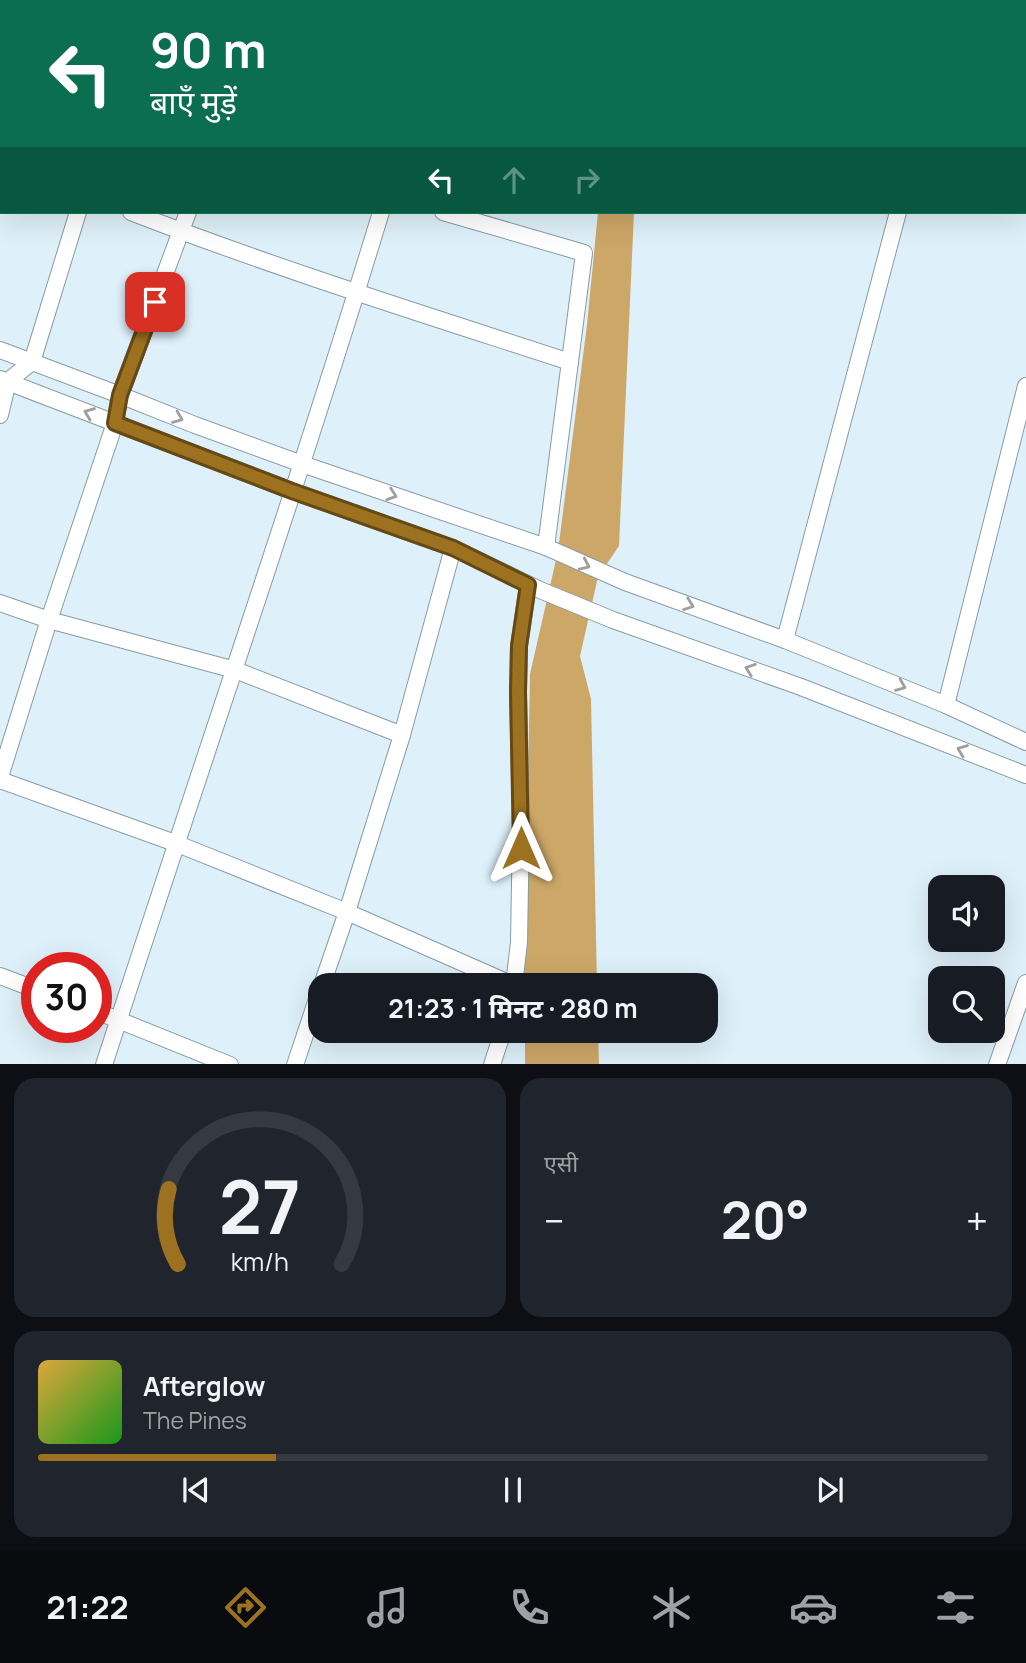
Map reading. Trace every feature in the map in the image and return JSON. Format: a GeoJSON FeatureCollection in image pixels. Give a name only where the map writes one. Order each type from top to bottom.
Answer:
{"type":"FeatureCollection","features":[{"type":"Feature","properties":{"kind":"street"},"geometry":{"type":"LineString","coordinates":[[4,380],[32,362],[77,214]]}},
{"type":"Feature","properties":{"kind":"street"},"geometry":{"type":"LineString","coordinates":[[136,214],[356,292],[570,362]]}},
{"type":"Feature","properties":{"kind":"street"},"geometry":{"type":"LineString","coordinates":[[187,214],[120,395],[115,423],[0,778],[347,912],[487,973]]}},
{"type":"Feature","properties":{"kind":"street"},"geometry":{"type":"LineString","coordinates":[[104,1064],[302,464],[380,214]]}},
{"type":"Feature","properties":{"kind":"street"},"geometry":{"type":"LineString","coordinates":[[785,640],[897,214]]}},
{"type":"Feature","properties":{"kind":"street"},"geometry":{"type":"LineString","coordinates":[[466,215],[584,253],[546,547]]}},
{"type":"Feature","properties":{"kind":"street"},"geometry":{"type":"LineString","coordinates":[[0,350],[302,464],[546,547],[625,582],[785,640],[946,705],[1026,742]]}},
{"type":"Feature","properties":{"kind":"street"},"geometry":{"type":"LineString","coordinates":[[0,415],[4,380]]}},
{"type":"Feature","properties":{"kind":"street"},"geometry":{"type":"LineString","coordinates":[[4,380],[292,491],[453,548],[534,588],[613,620],[801,687],[1026,775]]}},
{"type":"Feature","properties":{"kind":"street"},"geometry":{"type":"LineString","coordinates":[[946,705],[1026,387]]}},
{"type":"Feature","properties":{"kind":"street"},"geometry":{"type":"LineString","coordinates":[[326,973],[402,735],[453,548]]}},
{"type":"Feature","properties":{"kind":"street"},"geometry":{"type":"LineString","coordinates":[[515,973],[519,942],[522,824],[519,646],[534,588]]}},
{"type":"Feature","properties":{"kind":"street"},"geometry":{"type":"LineString","coordinates":[[0,603],[49,620],[234,670],[402,735]]}},
{"type":"Feature","properties":{"kind":"street"},"geometry":{"type":"LineString","coordinates":[[0,976],[21,983]]}},
{"type":"Feature","properties":{"kind":"street"},"geometry":{"type":"LineString","coordinates":[[997,1064],[1026,983]]}},
{"type":"Feature","properties":{"kind":"street"},"geometry":{"type":"LineString","coordinates":[[112,1018],[228,1064]]}},
{"type":"Feature","properties":{"kind":"street"},"geometry":{"type":"LineString","coordinates":[[295,1064],[308,1026]]}},
{"type":"Feature","properties":{"kind":"street"},"geometry":{"type":"LineString","coordinates":[[492,1064],[499,1043]]}},
{"type":"Feature","properties":{"kind":"shaded area"},"geometry":{"type":"Polygon","coordinates":[[[598,214],[634,214],[619,546],[598,577],[580,656],[591,699],[597,973],[524,973],[530,674],[558,551],[587,325],[598,214]]]}},
{"type":"Feature","properties":{"kind":"shaded area"},"geometry":{"type":"Polygon","coordinates":[[[525,1043],[598,1043],[599,1064],[525,1064],[525,1043]]]}},
{"type":"Feature","properties":{"kind":"route"},"geometry":{"type":"LineString","coordinates":[[155,302],[120,395],[115,423],[292,491],[453,548],[528,585],[519,646],[521,848]]}}]}
